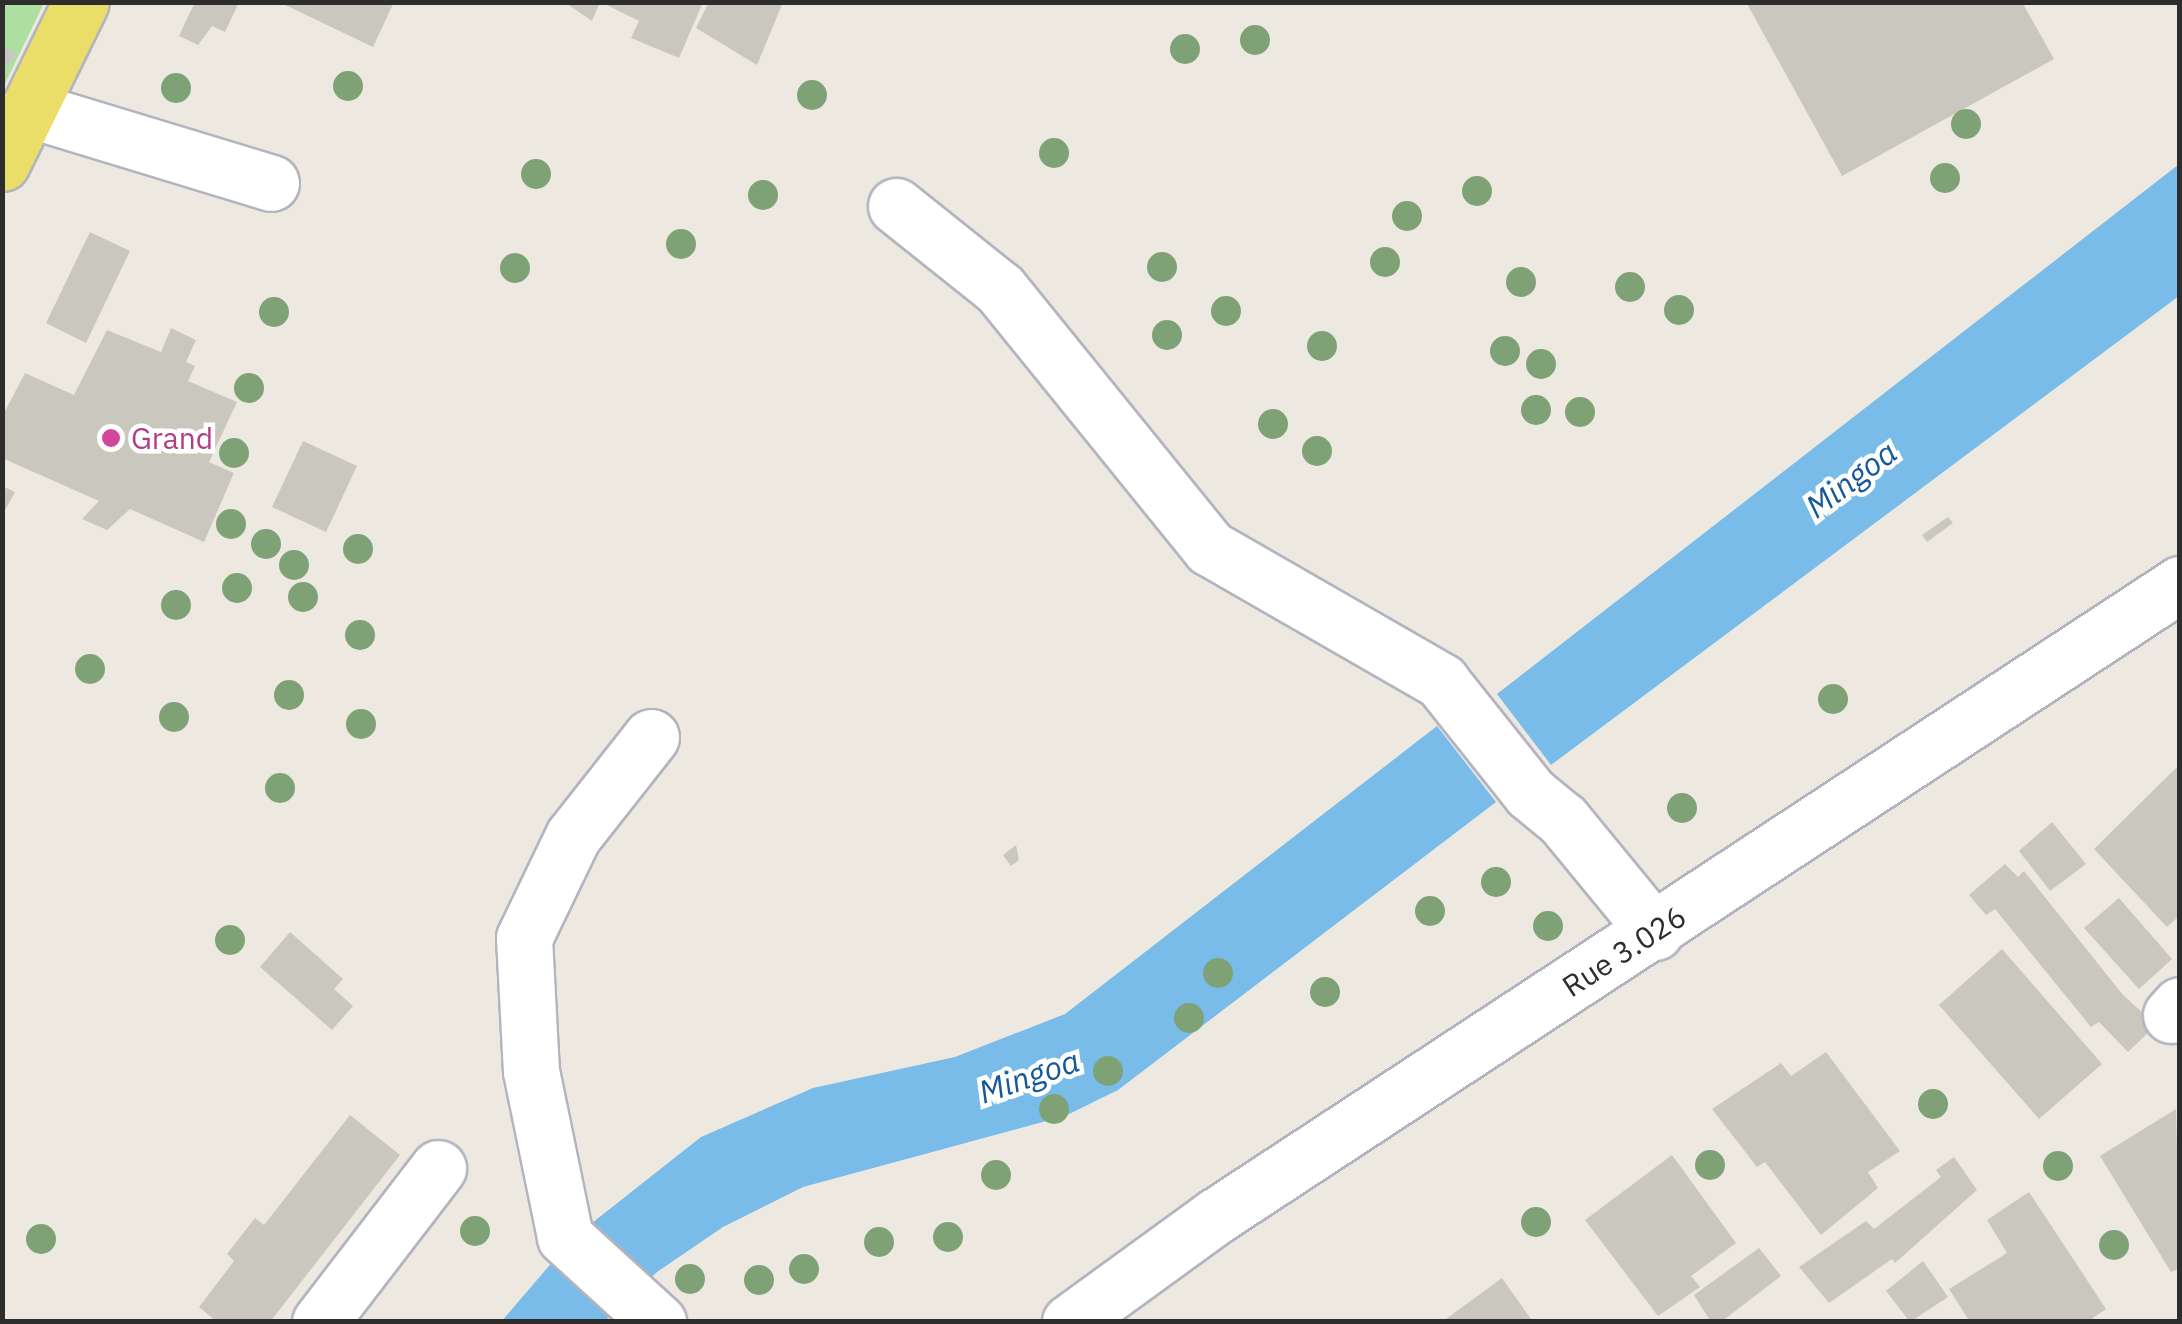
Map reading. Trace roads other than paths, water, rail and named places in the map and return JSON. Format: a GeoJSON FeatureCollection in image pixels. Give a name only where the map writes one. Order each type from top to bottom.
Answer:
{"type":"FeatureCollection","features":[{"type":"Feature","properties":{"kind":"main road"},"geometry":{"type":"LineString","coordinates":[[2,163],[81,2]]}},
{"type":"Feature","properties":{"kind":"street"},"geometry":{"type":"LineString","coordinates":[[28,110],[270,183]]}},
{"type":"Feature","properties":{"kind":"street"},"geometry":{"type":"LineString","coordinates":[[896,206],[1000,289],[1210,548],[1441,680],[1530,793],[1563,820],[1655,932]]}},
{"type":"Feature","properties":{"kind":"street","name":"Rue 3.026"},"geometry":{"type":"LineString","coordinates":[[1070,1322],[1216,1216],[1655,932],[2180,584]]}},
{"type":"Feature","properties":{"kind":"street"},"geometry":{"type":"LineString","coordinates":[[642,1309],[565,1237],[531,1070],[524,938],[573,836],[651,737]]}},
{"type":"Feature","properties":{"kind":"street"},"geometry":{"type":"LineString","coordinates":[[320,1322],[438,1168]]}},
{"type":"Feature","properties":{"kind":"water","name":"Mingoa"},"geometry":{"type":"Polygon","coordinates":[[[2178,165],[2179,296],[1551,765],[1497,694],[2178,165]]]}},
{"type":"Feature","properties":{"kind":"water","name":"Mingoa"},"geometry":{"type":"Polygon","coordinates":[[[1437,726],[1496,802],[1118,1090],[1065,1116],[803,1187],[723,1227],[657,1272],[605,1321],[501,1322],[573,1238],[701,1137],[813,1088],[955,1057],[1065,1014],[1437,726]]]}},
{"type":"Feature","properties":{"kind":"place","name":"Grand"},"geometry":{"type":"Point","coordinates":[111,438]}}]}
